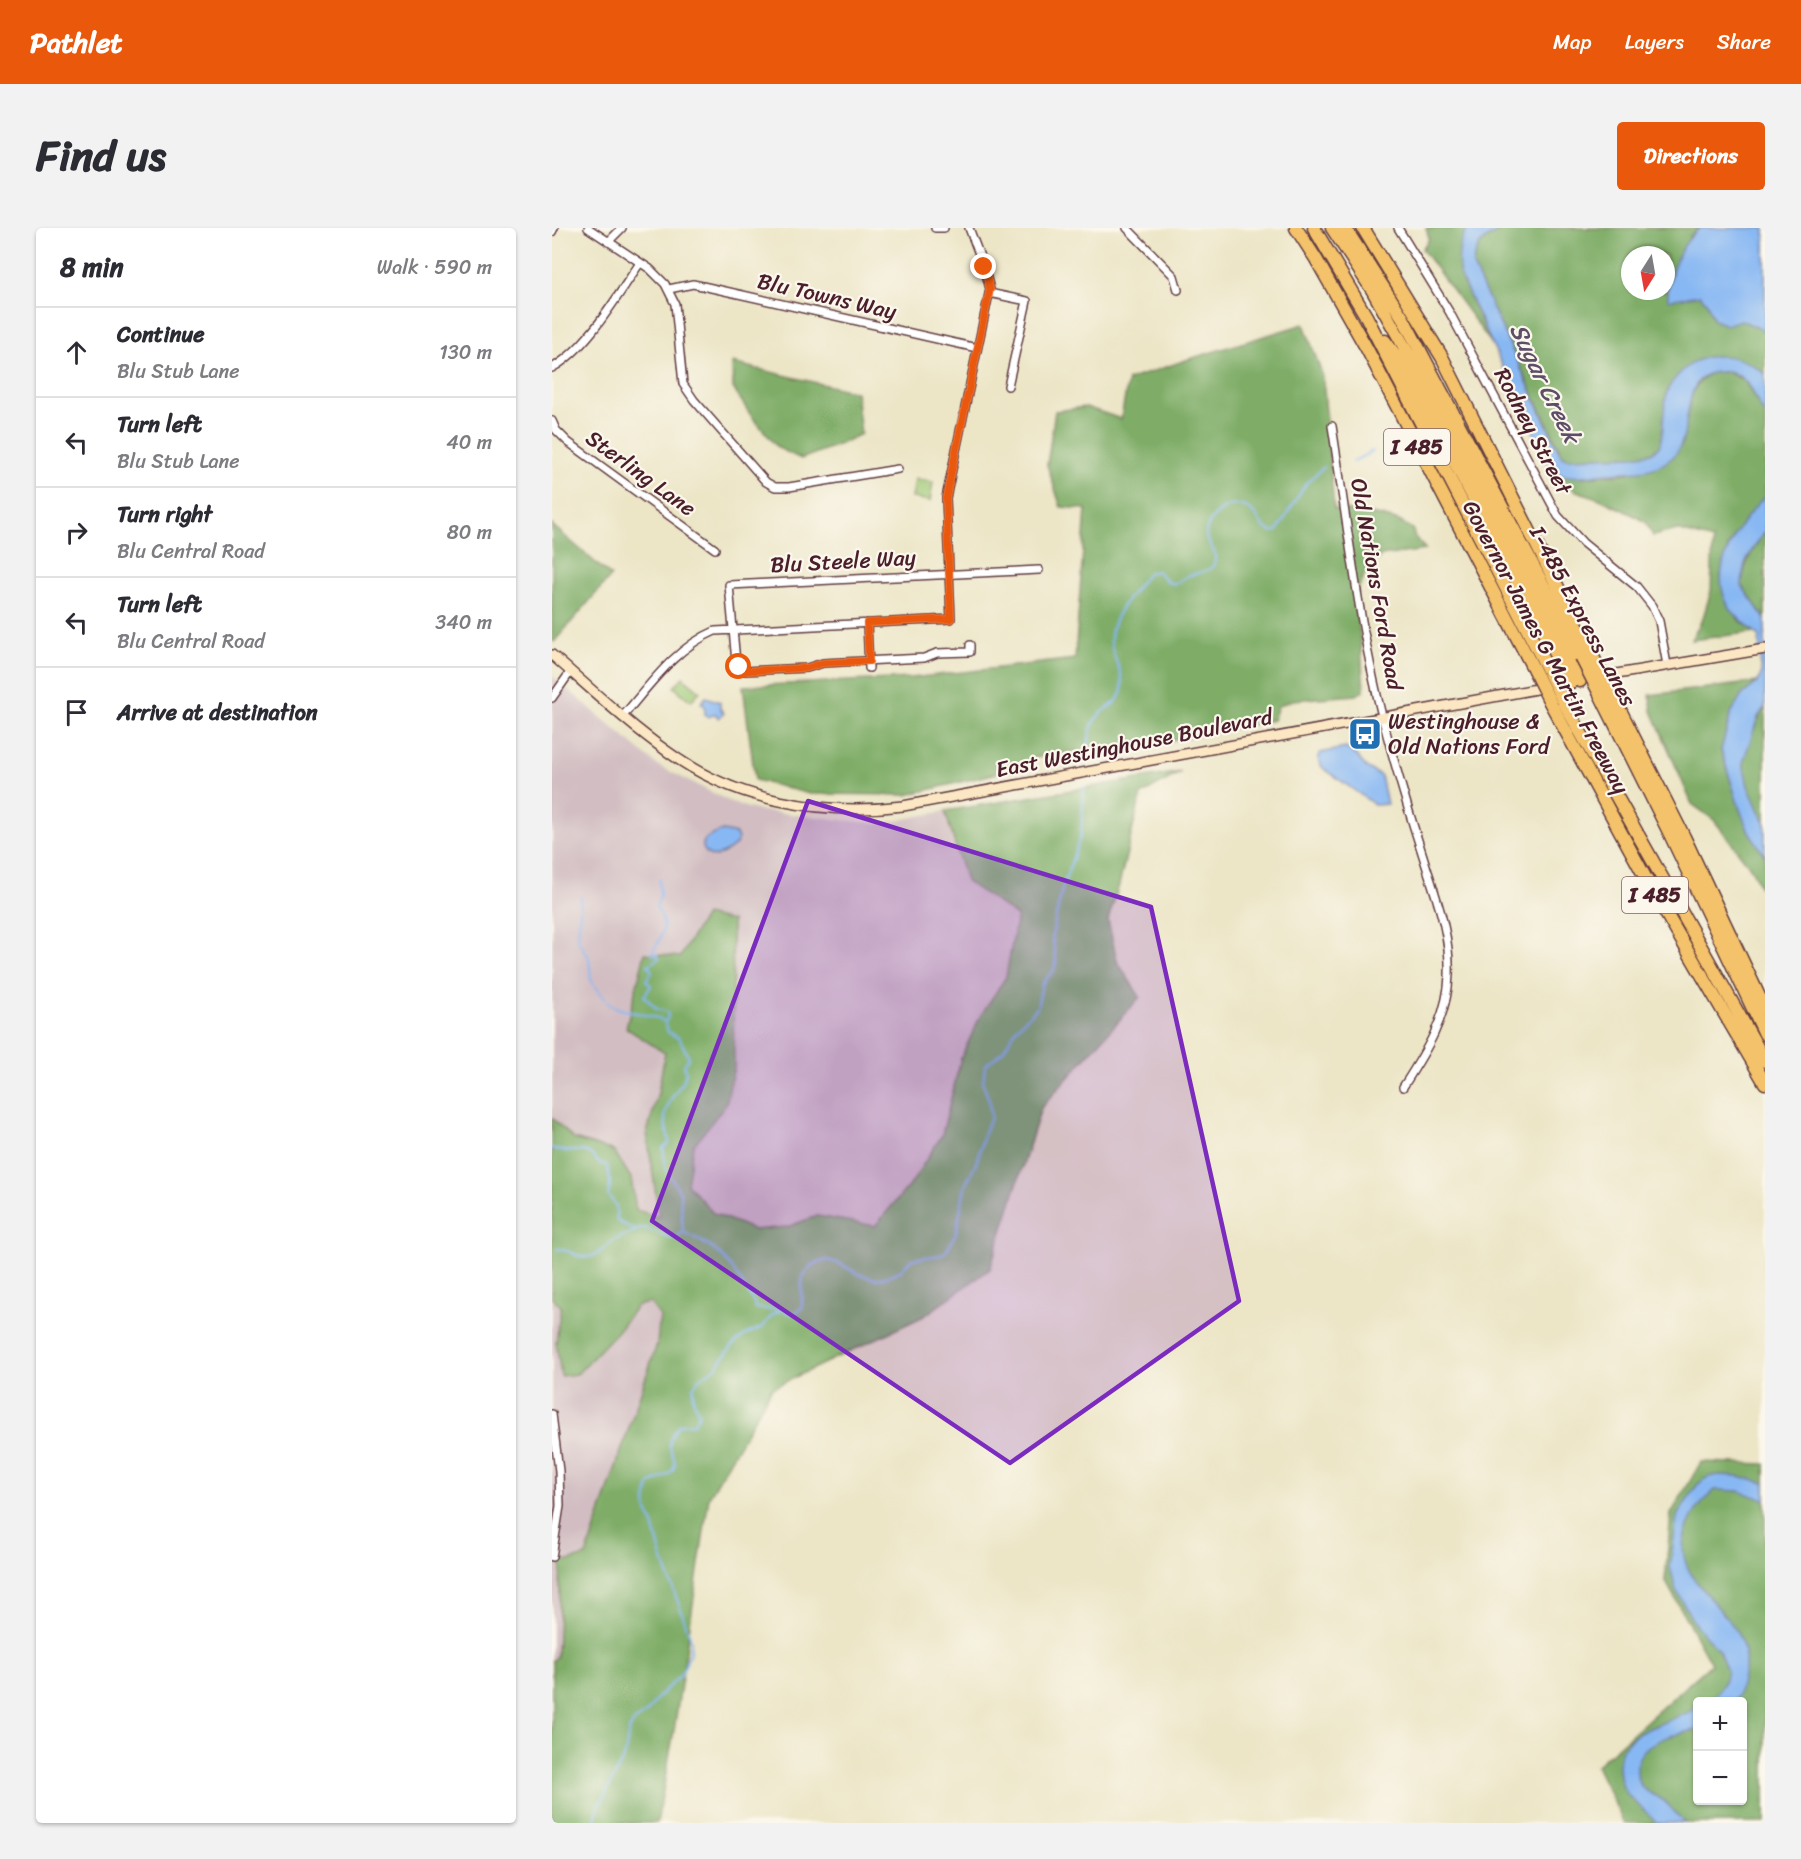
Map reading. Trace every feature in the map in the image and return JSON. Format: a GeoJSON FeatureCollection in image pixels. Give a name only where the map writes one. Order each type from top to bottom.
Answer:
{"type":"FeatureCollection","features":[{"type":"Feature","properties":{"kind":"highway","name":"Governor James G Martin Freeway"},"geometry":{"type":"LineString","coordinates":[[1296,228],[1367,349],[1539,667],[1607,808],[1765,1083]]}},
{"type":"Feature","properties":{"kind":"highway","name":"I 485"},"geometry":{"type":"LineString","coordinates":[[1314,228],[1366,316],[1539,667]]}},
{"type":"Feature","properties":{"kind":"highway"},"geometry":{"type":"LineString","coordinates":[[1332,228],[1373,291],[1424,382],[1575,682]]}},
{"type":"Feature","properties":{"kind":"highway","name":"I-485 Express Lanes"},"geometry":{"type":"LineString","coordinates":[[1345,228],[1403,318],[1586,656]]}},
{"type":"Feature","properties":{"kind":"highway","name":"Governor James G Martin Freeway"},"geometry":{"type":"LineString","coordinates":[[1363,228],[1442,357],[1586,656],[1684,837],[1765,1010]]}},
{"type":"Feature","properties":{"kind":"highway"},"geometry":{"type":"LineString","coordinates":[[1366,316],[1399,359],[1411,380],[1575,682]]}},
{"type":"Feature","properties":{"kind":"highway"},"geometry":{"type":"LineString","coordinates":[[1403,318],[1442,357]]}},
{"type":"Feature","properties":{"kind":"highway","name":"I-485 Express Lanes"},"geometry":{"type":"LineString","coordinates":[[1606,693],[1765,1034]]}},
{"type":"Feature","properties":{"kind":"highway","name":"I 485"},"geometry":{"type":"LineString","coordinates":[[1557,702],[1638,837],[1765,1061]]}},
{"type":"Feature","properties":{"kind":"highway"},"geometry":{"type":"LineString","coordinates":[[1638,837],[1689,953]]}},
{"type":"Feature","properties":{"kind":"main road","name":"East Westinghouse Boulevard"},"geometry":{"type":"LineString","coordinates":[[552,655],[622,717],[682,762],[737,788],[789,803],[817,808],[855,810],[903,806],[1667,665],[1765,649]]}},
{"type":"Feature","properties":{"kind":"street"},"geometry":{"type":"LineString","coordinates":[[552,232],[554,228]]}},
{"type":"Feature","properties":{"kind":"street"},"geometry":{"type":"LineString","coordinates":[[588,228],[658,276],[669,289],[676,310],[683,384],[694,400],[766,482],[775,487],[789,488],[898,469]]}},
{"type":"Feature","properties":{"kind":"street"},"geometry":{"type":"LineString","coordinates":[[608,242],[622,228]]}},
{"type":"Feature","properties":{"kind":"street"},"geometry":{"type":"LineString","coordinates":[[936,228],[944,228]]}},
{"type":"Feature","properties":{"kind":"street"},"geometry":{"type":"LineString","coordinates":[[622,717],[686,646],[715,631],[951,619],[946,498],[990,289],[969,228]]}},
{"type":"Feature","properties":{"kind":"street"},"geometry":{"type":"LineString","coordinates":[[1127,228],[1174,276],[1178,290]]}},
{"type":"Feature","properties":{"kind":"street","name":"Rodney Street"},"geometry":{"type":"LineString","coordinates":[[1398,228],[1450,313],[1558,516],[1583,543],[1637,587],[1652,606],[1659,621],[1667,665]]}},
{"type":"Feature","properties":{"kind":"street"},"geometry":{"type":"LineString","coordinates":[[552,368],[564,360],[583,341],[640,263]]}},
{"type":"Feature","properties":{"kind":"street","name":"Blu Towns Way"},"geometry":{"type":"LineString","coordinates":[[669,289],[693,285],[707,287],[977,348]]}},
{"type":"Feature","properties":{"kind":"street"},"geometry":{"type":"LineString","coordinates":[[988,293],[1027,302],[1008,386]]}},
{"type":"Feature","properties":{"kind":"street","name":"Sterling Lane"},"geometry":{"type":"LineString","coordinates":[[552,421],[556,430],[568,442],[715,549]]}},
{"type":"Feature","properties":{"kind":"street","name":"Old Nations Ford Road"},"geometry":{"type":"LineString","coordinates":[[1332,426],[1368,653],[1403,792],[1441,914],[1450,962],[1448,987],[1441,1017],[1428,1046],[1403,1087]]}},
{"type":"Feature","properties":{"kind":"street","name":"Blu Steele Way"},"geometry":{"type":"LineString","coordinates":[[734,629],[729,585],[1039,570]]}},
{"type":"Feature","properties":{"kind":"street"},"geometry":{"type":"LineString","coordinates":[[867,623],[869,664]]}},
{"type":"Feature","properties":{"kind":"street"},"geometry":{"type":"LineString","coordinates":[[734,629],[736,662],[745,671],[807,668],[823,663],[869,664],[924,658],[937,653],[970,652],[970,645]]}},
{"type":"Feature","properties":{"kind":"street"},"geometry":{"type":"LineString","coordinates":[[552,698],[571,671]]}},
{"type":"Feature","properties":{"kind":"street"},"geometry":{"type":"LineString","coordinates":[[552,1414],[559,1472],[560,1506],[552,1557]]}},
{"type":"Feature","properties":{"kind":"highlighted area"},"geometry":{"type":"Polygon","coordinates":[[[808,801],[1151,907],[1239,1301],[1010,1463],[652,1221],[808,801]]]}},
{"type":"Feature","properties":{"kind":"shaded area"},"geometry":{"type":"Polygon","coordinates":[[[552,676],[657,765],[735,804],[756,810],[878,824],[945,811],[966,881],[1017,916],[1006,977],[981,1015],[961,1058],[942,1135],[913,1181],[875,1226],[817,1216],[787,1227],[754,1230],[713,1213],[686,1184],[693,1146],[726,1104],[734,1067],[732,921],[705,915],[680,957],[626,1027],[665,1053],[658,1093],[655,1198],[659,1218],[636,1210],[631,1178],[614,1151],[574,1139],[552,1118],[552,676]]]}},
{"type":"Feature","properties":{"kind":"shaded area"},"geometry":{"type":"Polygon","coordinates":[[[552,1299],[561,1306],[556,1342],[577,1374],[618,1331],[636,1306],[650,1303],[660,1316],[657,1344],[586,1556],[561,1563],[557,1657],[552,1661],[552,1299]]]}},
{"type":"Feature","properties":{"kind":"green space"},"geometry":{"type":"Polygon","coordinates":[[[1426,228],[1468,228],[1463,235],[1460,276],[1492,344],[1422,249],[1429,239],[1426,228]]]}},
{"type":"Feature","properties":{"kind":"green space"},"geometry":{"type":"Polygon","coordinates":[[[1504,228],[1700,228],[1690,236],[1675,279],[1675,246],[1621,246],[1621,300],[1675,300],[1675,298],[1700,295],[1707,303],[1714,320],[1726,325],[1741,320],[1765,331],[1765,374],[1752,365],[1738,360],[1708,357],[1659,447],[1651,453],[1633,456],[1567,458],[1562,455],[1473,266],[1476,252],[1486,239],[1504,228]]]}},
{"type":"Feature","properties":{"kind":"green space"},"geometry":{"type":"Polygon","coordinates":[[[1304,324],[1323,377],[1334,509],[1373,514],[1398,521],[1413,529],[1414,536],[1426,550],[1381,556],[1367,569],[1354,599],[1360,634],[1364,690],[1357,695],[1292,700],[1278,706],[1273,720],[1137,747],[1105,746],[1034,758],[1014,769],[907,795],[810,794],[755,780],[743,686],[911,678],[1075,659],[1086,509],[1061,507],[1047,465],[1055,411],[1086,407],[1121,419],[1128,380],[1304,324]]]}},
{"type":"Feature","properties":{"kind":"green space"},"geometry":{"type":"Polygon","coordinates":[[[732,363],[856,392],[861,434],[801,459],[778,448],[750,414],[733,388],[732,363]]]}},
{"type":"Feature","properties":{"kind":"green space"},"geometry":{"type":"Polygon","coordinates":[[[1713,372],[1727,372],[1744,380],[1765,415],[1765,496],[1742,524],[1728,547],[1721,576],[1738,619],[1755,632],[1691,640],[1703,618],[1711,591],[1713,540],[1677,530],[1653,536],[1646,523],[1639,518],[1600,499],[1574,490],[1559,475],[1584,477],[1628,473],[1682,445],[1692,394],[1703,378],[1713,372]]]}},
{"type":"Feature","properties":{"kind":"green space"},"geometry":{"type":"Polygon","coordinates":[[[915,479],[933,482],[930,501],[912,498],[915,479]]]}},
{"type":"Feature","properties":{"kind":"green space"},"geometry":{"type":"Polygon","coordinates":[[[552,525],[611,576],[554,642],[552,640],[552,525]]]}},
{"type":"Feature","properties":{"kind":"green space"},"geometry":{"type":"Polygon","coordinates":[[[1765,531],[1765,619],[1742,586],[1747,564],[1765,531]]]}},
{"type":"Feature","properties":{"kind":"green space"},"geometry":{"type":"Polygon","coordinates":[[[683,677],[700,691],[691,701],[674,687],[683,677]]]}},
{"type":"Feature","properties":{"kind":"green space"},"geometry":{"type":"Polygon","coordinates":[[[1758,682],[1742,695],[1731,713],[1721,750],[1748,830],[1765,856],[1765,896],[1750,867],[1714,820],[1692,804],[1652,711],[1650,695],[1758,682]]]}},
{"type":"Feature","properties":{"kind":"green space"},"geometry":{"type":"Polygon","coordinates":[[[1765,707],[1765,825],[1748,787],[1744,763],[1752,735],[1765,707]]]}},
{"type":"Feature","properties":{"kind":"green space"},"geometry":{"type":"Polygon","coordinates":[[[1181,772],[1141,795],[1108,920],[1117,961],[1140,997],[1041,1108],[990,1269],[924,1316],[772,1388],[709,1497],[674,1731],[657,1823],[552,1823],[552,1661],[557,1657],[561,1563],[586,1556],[657,1344],[660,1316],[650,1303],[636,1306],[618,1331],[577,1374],[561,1376],[556,1342],[561,1306],[552,1299],[552,1118],[574,1139],[614,1151],[631,1178],[636,1210],[659,1217],[647,1133],[658,1093],[665,1053],[626,1028],[645,953],[680,957],[705,915],[732,921],[734,1067],[726,1104],[693,1146],[687,1184],[713,1213],[754,1230],[787,1227],[817,1216],[875,1226],[913,1181],[942,1135],[961,1058],[981,1015],[1006,977],[1017,916],[966,881],[945,811],[1181,772]]]}},
{"type":"Feature","properties":{"kind":"green space"},"geometry":{"type":"Polygon","coordinates":[[[1701,1462],[1765,1464],[1765,1823],[1624,1823],[1596,1766],[1711,1664],[1665,1580],[1671,1514],[1701,1462]]]}},
{"type":"Feature","properties":{"kind":"water"},"geometry":{"type":"Polygon","coordinates":[[[1468,228],[1504,228],[1482,242],[1476,252],[1473,266],[1561,455],[1567,458],[1633,456],[1651,453],[1659,447],[1668,389],[1681,372],[1701,359],[1723,356],[1734,358],[1745,361],[1765,374],[1765,415],[1744,380],[1732,373],[1706,375],[1697,383],[1692,394],[1680,447],[1666,462],[1642,471],[1579,477],[1564,475],[1551,469],[1460,276],[1459,251],[1468,228]]]}},
{"type":"Feature","properties":{"kind":"water"},"geometry":{"type":"Polygon","coordinates":[[[1700,228],[1765,228],[1765,331],[1741,320],[1726,325],[1714,320],[1707,303],[1700,295],[1675,299],[1675,262],[1686,242],[1700,228]]]}},
{"type":"Feature","properties":{"kind":"water"},"geometry":{"type":"Polygon","coordinates":[[[1765,496],[1765,531],[1744,566],[1742,586],[1765,619],[1765,707],[1758,717],[1743,763],[1748,786],[1765,825],[1765,856],[1748,830],[1721,750],[1731,713],[1742,695],[1758,682],[1761,674],[1759,636],[1729,607],[1723,592],[1721,577],[1723,562],[1736,533],[1765,496]]]}},
{"type":"Feature","properties":{"kind":"water"},"geometry":{"type":"Polygon","coordinates":[[[706,697],[720,702],[720,708],[724,713],[719,718],[715,714],[709,717],[705,715],[705,706],[701,703],[706,697]]]}},
{"type":"Feature","properties":{"kind":"water"},"geometry":{"type":"Polygon","coordinates":[[[1346,748],[1356,755],[1366,767],[1381,776],[1387,804],[1375,805],[1320,765],[1320,753],[1346,748]]]}},
{"type":"Feature","properties":{"kind":"water"},"geometry":{"type":"Polygon","coordinates":[[[723,831],[736,834],[738,838],[736,844],[716,857],[705,852],[703,843],[705,840],[723,831]]]}},
{"type":"Feature","properties":{"kind":"water"},"geometry":{"type":"Polygon","coordinates":[[[1739,1476],[1765,1483],[1765,1500],[1739,1491],[1715,1490],[1695,1512],[1684,1539],[1684,1556],[1689,1571],[1698,1585],[1733,1625],[1741,1640],[1745,1664],[1737,1697],[1712,1697],[1724,1683],[1727,1671],[1719,1651],[1694,1623],[1676,1590],[1670,1567],[1677,1516],[1697,1485],[1708,1477],[1739,1476]]]}},
{"type":"Feature","properties":{"kind":"water"},"geometry":{"type":"Polygon","coordinates":[[[1693,1709],[1693,1731],[1658,1741],[1643,1752],[1638,1760],[1638,1777],[1642,1787],[1669,1805],[1685,1823],[1657,1823],[1625,1791],[1619,1771],[1620,1754],[1626,1744],[1636,1735],[1693,1709]]]}},
{"type":"Feature","properties":{"kind":"waterway"},"geometry":{"type":"LineString","coordinates":[[1352,462],[1373,451]]}},
{"type":"Feature","properties":{"kind":"waterway"},"geometry":{"type":"LineString","coordinates":[[1087,758],[1090,735],[1095,720],[1117,700],[1121,693],[1121,676],[1111,638],[1116,617],[1148,573],[1157,571],[1168,582],[1175,584],[1187,576],[1211,568],[1215,554],[1206,537],[1207,528],[1219,512],[1231,506],[1248,508],[1263,526],[1277,531],[1307,482],[1324,467]]}},
{"type":"Feature","properties":{"kind":"waterway"},"geometry":{"type":"LineString","coordinates":[[683,1232],[705,1243],[721,1255],[740,1280],[756,1308],[781,1310],[792,1314],[802,1308],[802,1278],[811,1266],[817,1263],[827,1260],[838,1263],[861,1275],[875,1279],[900,1271],[912,1259],[942,1255],[947,1250],[956,1234],[965,1186],[977,1161],[985,1130],[991,1118],[989,1100],[983,1084],[985,1065],[1003,1051],[1018,1026],[1037,1008],[1042,984],[1054,970],[1056,961],[1052,936],[1062,889],[1081,835],[1084,787]]}},
{"type":"Feature","properties":{"kind":"waterway"},"geometry":{"type":"LineString","coordinates":[[557,1249],[588,1257],[598,1253],[613,1241],[640,1229],[645,1228],[674,1239],[683,1232],[680,1192],[666,1170],[663,1148],[669,1143],[665,1114],[684,1079],[686,1073],[684,1066],[689,1057],[679,1038],[668,1032],[665,1022],[668,1017],[667,1012],[657,1009],[644,996],[651,986],[646,980],[652,972],[648,965],[659,958],[657,954],[652,953],[664,925],[656,907],[660,896],[659,880]]}},
{"type":"Feature","properties":{"kind":"waterway"},"geometry":{"type":"LineString","coordinates":[[581,897],[578,940],[589,958],[591,981],[609,1004],[665,1022]]}},
{"type":"Feature","properties":{"kind":"waterway"},"geometry":{"type":"LineString","coordinates":[[552,1148],[562,1151],[587,1152],[600,1163],[607,1165],[610,1184],[608,1195],[616,1206],[617,1221],[635,1230]]}},
{"type":"Feature","properties":{"kind":"waterway"},"geometry":{"type":"LineString","coordinates":[[594,1823],[598,1809],[625,1755],[629,1730],[634,1722],[647,1712],[659,1696],[681,1675],[690,1653],[691,1641],[688,1630],[647,1511],[649,1485],[673,1470],[675,1463],[670,1443],[673,1434],[680,1424],[694,1423],[699,1414],[693,1399],[693,1387],[699,1379],[716,1367],[733,1345],[745,1335],[763,1327],[772,1315],[778,1312]]}},
{"type":"Feature","properties":{"kind":"place","name":"Westinghouse & Old Nations Ford"},"geometry":{"type":"Point","coordinates":[1365,734]}},
{"type":"Feature","properties":{"kind":"route"},"geometry":{"type":"LineString","coordinates":[[739,667],[745,671],[807,668],[823,663],[869,661],[867,623],[951,619],[946,498],[990,289],[984,267]]}},
{"type":"Feature","properties":{"kind":"water label","name":"Sugar Creek"},"geometry":{"type":"Point","coordinates":[1545,383]}}]}
